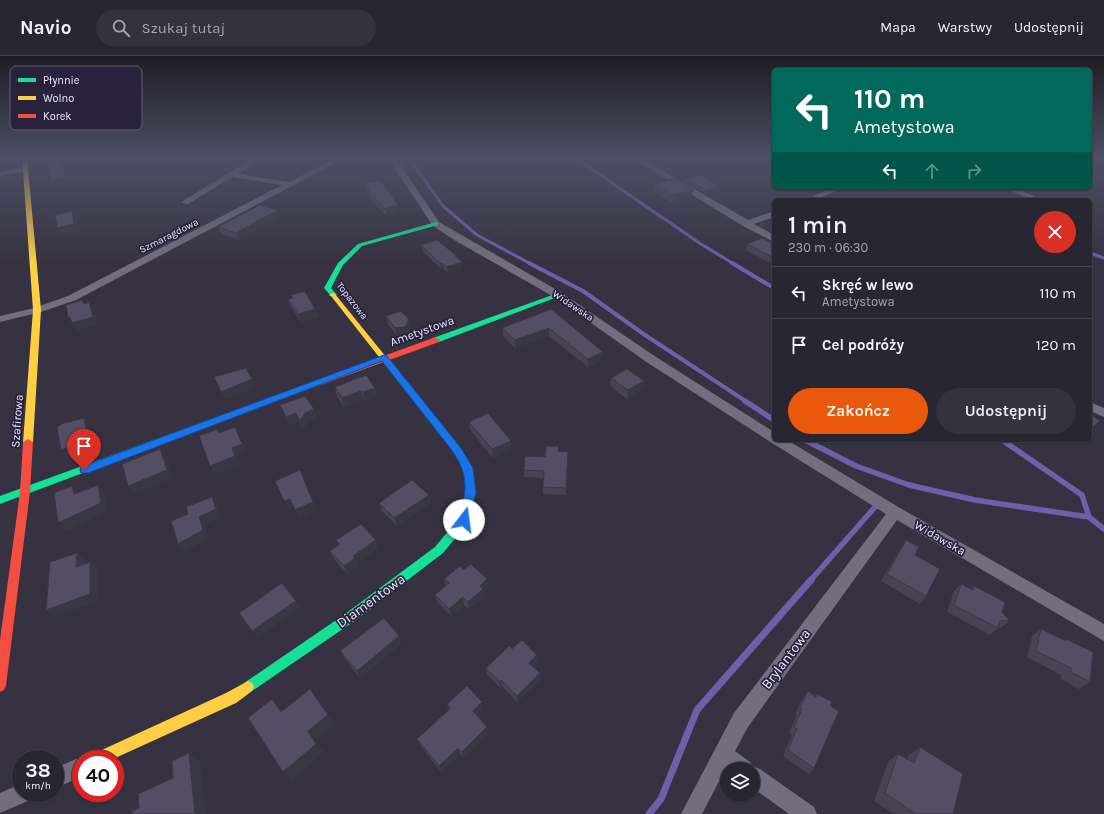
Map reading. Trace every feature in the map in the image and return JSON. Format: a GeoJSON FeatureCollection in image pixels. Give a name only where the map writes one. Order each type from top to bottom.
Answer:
{"type":"FeatureCollection","features":[{"type":"Feature","properties":{"kind":"street","name":"Szafirowa"},"geometry":{"type":"LineString","coordinates":[[0,686],[25,492],[37,310],[26,192]]}},
{"type":"Feature","properties":{"kind":"street"},"geometry":{"type":"LineString","coordinates":[[185,202],[201,192]]}},
{"type":"Feature","properties":{"kind":"street","name":"Szmaragdowa"},"geometry":{"type":"LineString","coordinates":[[0,319],[37,310],[72,298],[244,210],[274,192]]}},
{"type":"Feature","properties":{"kind":"street","name":"Widawska"},"geometry":{"type":"LineString","coordinates":[[415,192],[436,224],[459,240],[558,295],[652,360],[772,437]]}},
{"type":"Feature","properties":{"kind":"street"},"geometry":{"type":"LineString","coordinates":[[693,192],[772,238]]}},
{"type":"Feature","properties":{"kind":"street"},"geometry":{"type":"LineString","coordinates":[[814,198],[827,192]]}},
{"type":"Feature","properties":{"kind":"street"},"geometry":{"type":"LineString","coordinates":[[1019,192],[1034,198]]}},
{"type":"Feature","properties":{"kind":"street"},"geometry":{"type":"LineString","coordinates":[[746,224],[772,215]]}},
{"type":"Feature","properties":{"kind":"street","name":"Topazowa"},"geometry":{"type":"LineString","coordinates":[[384,358],[327,288],[332,277],[351,251],[360,245],[436,224]]}},
{"type":"Feature","properties":{"kind":"street","name":"Ametystowa"},"geometry":{"type":"LineString","coordinates":[[0,500],[558,295]]}},
{"type":"Feature","properties":{"kind":"street","name":"Diamentowa"},"geometry":{"type":"LineString","coordinates":[[118,750],[231,698],[348,618],[439,550],[464,520],[471,493],[468,468],[457,450],[384,358]]}},
{"type":"Feature","properties":{"kind":"street"},"geometry":{"type":"LineString","coordinates":[[1092,407],[1104,413]]}},
{"type":"Feature","properties":{"kind":"street","name":"Widawska"},"geometry":{"type":"LineString","coordinates":[[781,442],[895,512],[1104,633]]}},
{"type":"Feature","properties":{"kind":"street","name":"Brylantowa"},"geometry":{"type":"LineString","coordinates":[[691,814],[741,720],[895,512]]}},
{"type":"Feature","properties":{"kind":"street"},"geometry":{"type":"LineString","coordinates":[[723,754],[734,762]]}},
{"type":"Feature","properties":{"kind":"street"},"geometry":{"type":"LineString","coordinates":[[760,781],[807,814]]}},
{"type":"Feature","properties":{"kind":"street"},"geometry":{"type":"LineString","coordinates":[[0,804],[12,798]]}},
{"type":"Feature","properties":{"kind":"building"},"geometry":{"type":"Polygon","coordinates":[[[370,192],[389,192],[398,205],[385,209],[370,192]]]}},
{"type":"Feature","properties":{"kind":"building"},"geometry":{"type":"Polygon","coordinates":[[[668,192],[684,192],[673,195],[668,192]]]}},
{"type":"Feature","properties":{"kind":"building"},"geometry":{"type":"Polygon","coordinates":[[[260,205],[278,210],[236,233],[218,227],[260,205]]]}},
{"type":"Feature","properties":{"kind":"building"},"geometry":{"type":"Polygon","coordinates":[[[72,211],[74,224],[57,228],[55,215],[72,211]]]}},
{"type":"Feature","properties":{"kind":"building"},"geometry":{"type":"Polygon","coordinates":[[[762,238],[772,243],[772,257],[747,244],[762,238]]]}},
{"type":"Feature","properties":{"kind":"building"},"geometry":{"type":"Polygon","coordinates":[[[437,240],[457,256],[455,256],[462,262],[447,267],[440,263],[421,245],[437,240]]]}},
{"type":"Feature","properties":{"kind":"building"},"geometry":{"type":"Polygon","coordinates":[[[305,291],[315,309],[298,314],[288,299],[293,298],[291,295],[305,291]]]}},
{"type":"Feature","properties":{"kind":"building"},"geometry":{"type":"Polygon","coordinates":[[[82,300],[84,304],[89,302],[93,317],[72,323],[70,317],[68,318],[66,305],[82,300]]]}},
{"type":"Feature","properties":{"kind":"building"},"geometry":{"type":"Polygon","coordinates":[[[551,309],[603,352],[588,359],[549,328],[515,340],[502,328],[551,309]]]}},
{"type":"Feature","properties":{"kind":"building"},"geometry":{"type":"Polygon","coordinates":[[[401,311],[409,319],[405,327],[395,328],[386,316],[401,311]]]}},
{"type":"Feature","properties":{"kind":"building"},"geometry":{"type":"Polygon","coordinates":[[[246,368],[252,379],[221,392],[214,377],[246,368]]]}},
{"type":"Feature","properties":{"kind":"building"},"geometry":{"type":"Polygon","coordinates":[[[627,369],[644,381],[628,390],[611,378],[627,369]]]}},
{"type":"Feature","properties":{"kind":"building"},"geometry":{"type":"Polygon","coordinates":[[[366,375],[375,388],[342,398],[335,387],[366,375]]]}},
{"type":"Feature","properties":{"kind":"building"},"geometry":{"type":"Polygon","coordinates":[[[305,396],[314,409],[305,413],[300,421],[296,413],[286,417],[280,405],[305,396]]]}},
{"type":"Feature","properties":{"kind":"building"},"geometry":{"type":"Polygon","coordinates":[[[488,413],[511,441],[492,449],[469,422],[488,413]]]}},
{"type":"Feature","properties":{"kind":"building"},"geometry":{"type":"Polygon","coordinates":[[[1092,415],[1100,421],[1092,427],[1092,415]]]}},
{"type":"Feature","properties":{"kind":"building"},"geometry":{"type":"Polygon","coordinates":[[[84,418],[88,440],[61,450],[57,428],[61,424],[84,418]]]}},
{"type":"Feature","properties":{"kind":"building"},"geometry":{"type":"Polygon","coordinates":[[[235,427],[242,444],[232,448],[235,456],[210,466],[199,436],[217,429],[219,433],[235,427]]]}},
{"type":"Feature","properties":{"kind":"building"},"geometry":{"type":"Polygon","coordinates":[[[546,446],[559,446],[558,451],[568,452],[566,488],[543,487],[544,471],[524,470],[525,456],[545,457],[546,446]]]}},
{"type":"Feature","properties":{"kind":"building"},"geometry":{"type":"Polygon","coordinates":[[[160,449],[167,470],[128,486],[122,464],[160,449]]]}},
{"type":"Feature","properties":{"kind":"building"},"geometry":{"type":"Polygon","coordinates":[[[300,470],[313,502],[295,510],[290,499],[284,501],[275,481],[300,470]]]}},
{"type":"Feature","properties":{"kind":"building"},"geometry":{"type":"Polygon","coordinates":[[[412,480],[429,495],[394,518],[379,503],[412,480]]]}},
{"type":"Feature","properties":{"kind":"building"},"geometry":{"type":"Polygon","coordinates":[[[98,485],[101,503],[58,523],[54,493],[72,486],[74,494],[98,485]]]}},
{"type":"Feature","properties":{"kind":"building"},"geometry":{"type":"Polygon","coordinates":[[[212,497],[216,509],[199,517],[203,530],[178,544],[171,521],[188,514],[186,507],[212,497]]]}},
{"type":"Feature","properties":{"kind":"building"},"geometry":{"type":"Polygon","coordinates":[[[361,524],[376,540],[353,556],[355,558],[344,566],[330,551],[340,544],[336,540],[361,524]]]}},
{"type":"Feature","properties":{"kind":"building"},"geometry":{"type":"Polygon","coordinates":[[[906,540],[919,547],[915,555],[940,569],[926,596],[887,574],[906,540]]]}},
{"type":"Feature","properties":{"kind":"building"},"geometry":{"type":"Polygon","coordinates":[[[77,553],[76,567],[90,562],[90,594],[46,610],[50,562],[77,553]]]}},
{"type":"Feature","properties":{"kind":"building"},"geometry":{"type":"Polygon","coordinates":[[[471,564],[487,579],[480,586],[483,589],[468,602],[463,597],[449,609],[435,595],[449,583],[444,579],[460,566],[463,570],[471,564]]]}},
{"type":"Feature","properties":{"kind":"building"},"geometry":{"type":"Polygon","coordinates":[[[282,583],[296,601],[252,631],[239,613],[282,583]]]}},
{"type":"Feature","properties":{"kind":"building"},"geometry":{"type":"Polygon","coordinates":[[[961,584],[973,590],[974,586],[1005,602],[1002,612],[1009,620],[1000,621],[998,628],[954,605],[961,584]]]}},
{"type":"Feature","properties":{"kind":"building"},"geometry":{"type":"Polygon","coordinates":[[[384,618],[399,636],[357,671],[340,651],[384,618]]]}},
{"type":"Feature","properties":{"kind":"building"},"geometry":{"type":"Polygon","coordinates":[[[1041,629],[1093,652],[1090,682],[1071,672],[1071,668],[1036,651],[1041,629]]]}},
{"type":"Feature","properties":{"kind":"building"},"geometry":{"type":"Polygon","coordinates":[[[522,640],[537,655],[529,663],[540,673],[517,696],[501,680],[499,682],[486,668],[509,646],[512,649],[522,640]]]}},
{"type":"Feature","properties":{"kind":"building"},"geometry":{"type":"Polygon","coordinates":[[[467,686],[482,702],[473,711],[487,727],[462,752],[458,748],[439,766],[417,739],[451,708],[447,704],[467,686]]]}},
{"type":"Feature","properties":{"kind":"building"},"geometry":{"type":"Polygon","coordinates":[[[310,689],[328,715],[308,731],[316,744],[283,772],[248,718],[272,699],[281,712],[310,689]]]}},
{"type":"Feature","properties":{"kind":"building"},"geometry":{"type":"Polygon","coordinates":[[[808,691],[816,697],[817,694],[832,702],[830,706],[839,711],[814,768],[788,750],[797,729],[794,727],[802,709],[800,708],[808,691]]]}},
{"type":"Feature","properties":{"kind":"building"},"geometry":{"type":"Polygon","coordinates":[[[920,747],[963,774],[953,814],[916,814],[885,793],[898,754],[914,763],[920,747]]]}},
{"type":"Feature","properties":{"kind":"building"},"geometry":{"type":"Polygon","coordinates":[[[189,753],[195,814],[132,814],[132,811],[139,808],[138,794],[173,778],[172,761],[189,753]]]}},
{"type":"Feature","properties":{"kind":"waterway"},"geometry":{"type":"LineString","coordinates":[[433,192],[443,206],[477,235],[531,264]]}},
{"type":"Feature","properties":{"kind":"waterway"},"geometry":{"type":"LineString","coordinates":[[626,192],[701,244],[734,264]]}},
{"type":"Feature","properties":{"kind":"waterway"},"geometry":{"type":"LineString","coordinates":[[1092,254],[1104,258]]}},
{"type":"Feature","properties":{"kind":"waterway"},"geometry":{"type":"LineString","coordinates":[[529,263],[583,291],[645,335],[747,402]]}},
{"type":"Feature","properties":{"kind":"waterway"},"geometry":{"type":"LineString","coordinates":[[732,263],[772,287]]}},
{"type":"Feature","properties":{"kind":"waterway"},"geometry":{"type":"LineString","coordinates":[[745,401],[772,419]]}},
{"type":"Feature","properties":{"kind":"waterway"},"geometry":{"type":"LineString","coordinates":[[809,442],[856,466],[909,485],[975,500],[1089,517]]}},
{"type":"Feature","properties":{"kind":"waterway"},"geometry":{"type":"LineString","coordinates":[[1005,442],[1082,495],[1089,517]]}},
{"type":"Feature","properties":{"kind":"waterway"},"geometry":{"type":"LineString","coordinates":[[810,581],[875,507]]}},
{"type":"Feature","properties":{"kind":"waterway"},"geometry":{"type":"LineString","coordinates":[[1089,517],[1104,529]]}},
{"type":"Feature","properties":{"kind":"waterway"},"geometry":{"type":"LineString","coordinates":[[649,814],[661,799],[697,710],[811,580]]}},
{"type":"Feature","properties":{"kind":"traffic: fast"},"geometry":{"type":"LineString","coordinates":[[333,295],[327,288],[340,264],[360,245],[436,224]]}},
{"type":"Feature","properties":{"kind":"traffic: fast"},"geometry":{"type":"LineString","coordinates":[[436,340],[558,295]]}},
{"type":"Feature","properties":{"kind":"traffic: fast"},"geometry":{"type":"LineString","coordinates":[[0,500],[230,415]]}},
{"type":"Feature","properties":{"kind":"traffic: fast"},"geometry":{"type":"LineString","coordinates":[[248,687],[349,618],[439,550],[464,520],[471,493],[468,468],[456,449]]}},
{"type":"Feature","properties":{"kind":"traffic: slow"},"geometry":{"type":"LineString","coordinates":[[27,192],[37,310],[28,442]]}},
{"type":"Feature","properties":{"kind":"traffic: slow"},"geometry":{"type":"LineString","coordinates":[[333,295],[456,449]]}},
{"type":"Feature","properties":{"kind":"traffic: slow"},"geometry":{"type":"LineString","coordinates":[[118,750],[231,698],[248,687]]}},
{"type":"Feature","properties":{"kind":"traffic: jam"},"geometry":{"type":"LineString","coordinates":[[230,415],[436,340]]}},
{"type":"Feature","properties":{"kind":"traffic: jam"},"geometry":{"type":"LineString","coordinates":[[0,686],[25,492],[28,442]]}},
{"type":"Feature","properties":{"kind":"route"},"geometry":{"type":"LineString","coordinates":[[84,470],[384,358],[457,450],[468,468],[471,493],[464,520]]}}]}
